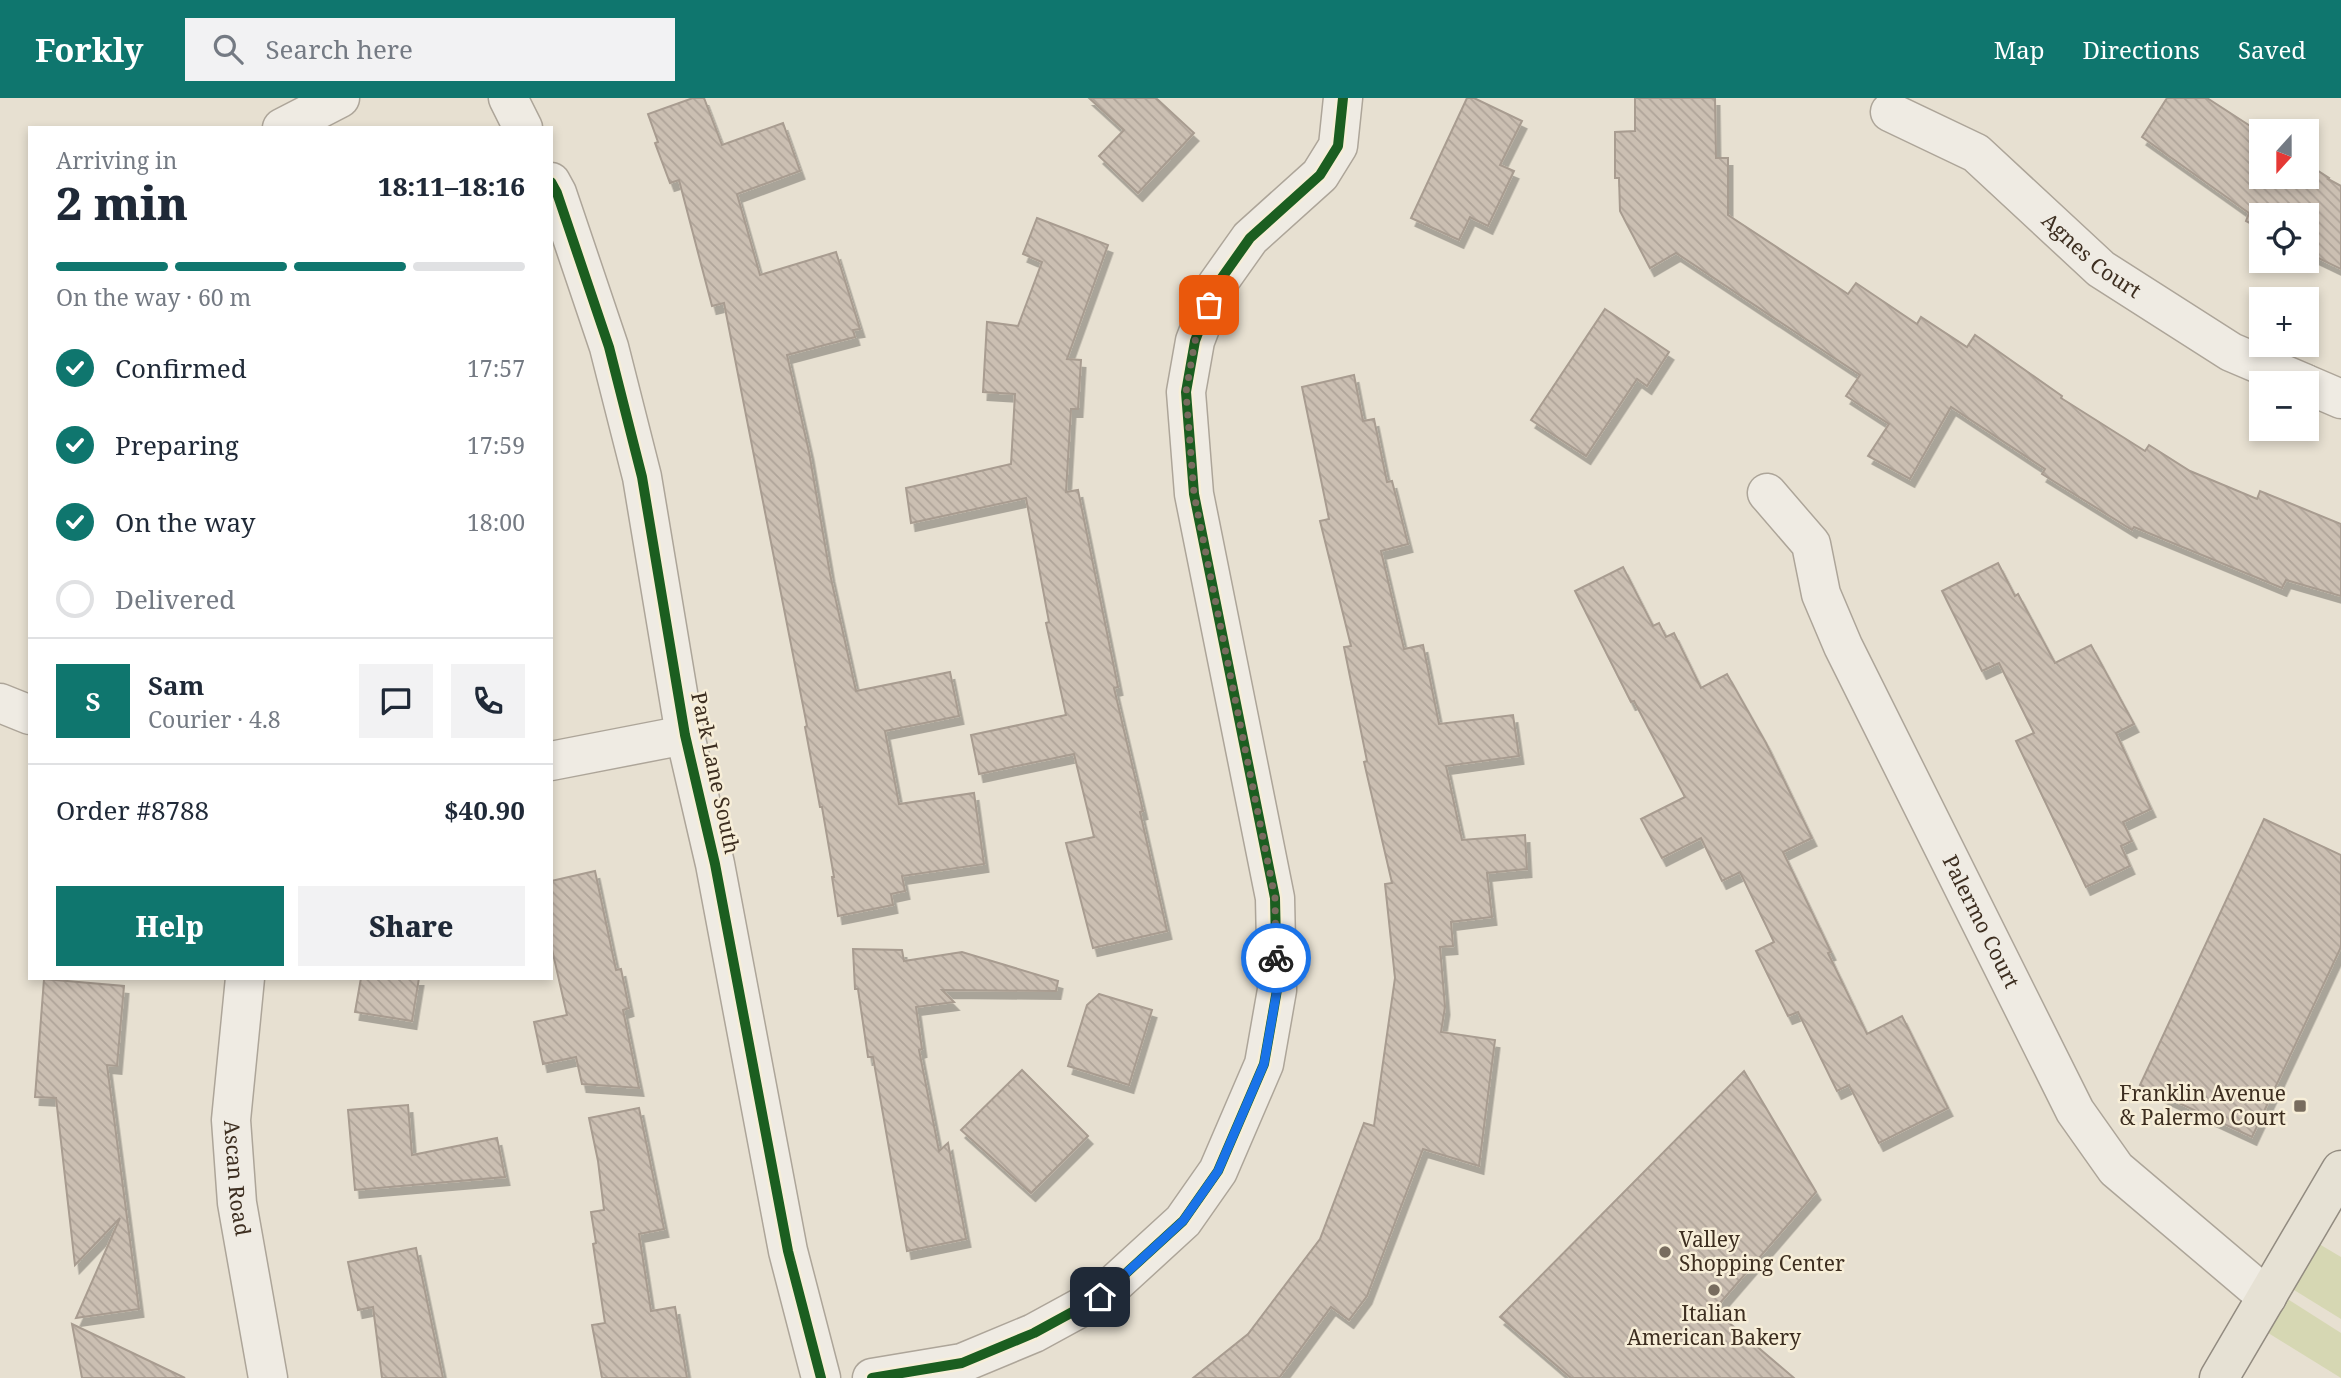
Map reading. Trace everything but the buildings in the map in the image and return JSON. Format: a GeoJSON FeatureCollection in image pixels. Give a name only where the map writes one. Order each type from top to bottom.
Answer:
{"type":"FeatureCollection","features":[{"type":"Feature","properties":{"kind":"main road"},"geometry":{"type":"LineString","coordinates":[[2219,1378],[2341,1170]]}},
{"type":"Feature","properties":{"kind":"street"},"geometry":{"type":"LineString","coordinates":[[286,126],[340,98]]}},
{"type":"Feature","properties":{"kind":"street"},"geometry":{"type":"LineString","coordinates":[[508,98],[522,126]]}},
{"type":"Feature","properties":{"kind":"street"},"geometry":{"type":"LineString","coordinates":[[872,1378],[962,1363],[1034,1333],[1100,1297],[1183,1221],[1218,1171],[1264,1064],[1277,990],[1275,898],[1194,494],[1186,392],[1195,341],[1216,286],[1250,238],[1320,175],[1338,146],[1343,98]]}},
{"type":"Feature","properties":{"kind":"street","name":"Agnes Court"},"geometry":{"type":"LineString","coordinates":[[1890,112],[1976,153],[2101,269],[2231,352],[2275,371]]}},
{"type":"Feature","properties":{"kind":"street","name":"Park Lane South"},"geometry":{"type":"LineString","coordinates":[[553,188],[609,347],[642,477],[685,735],[715,864],[788,1251],[821,1378]]}},
{"type":"Feature","properties":{"kind":"street","name":"Agnes Court"},"geometry":{"type":"LineString","coordinates":[[2319,390],[2341,399]]}},
{"type":"Feature","properties":{"kind":"street","name":"Palermo Court"},"geometry":{"type":"LineString","coordinates":[[1768,493],[1811,544],[1821,594],[1843,646],[2075,1111],[2116,1169],[2267,1297]]}},
{"type":"Feature","properties":{"kind":"street"},"geometry":{"type":"LineString","coordinates":[[0,703],[28,714]]}},
{"type":"Feature","properties":{"kind":"street"},"geometry":{"type":"LineString","coordinates":[[553,761],[685,735]]}},
{"type":"Feature","properties":{"kind":"street","name":"Ascan Road"},"geometry":{"type":"LineString","coordinates":[[245,980],[231,1120],[237,1203],[268,1378]]}},
{"type":"Feature","properties":{"kind":"green space"},"geometry":{"type":"Polygon","coordinates":[[[2304,1235],[2341,1257],[2341,1319],[2278,1280],[2304,1235]]]}},
{"type":"Feature","properties":{"kind":"green space"},"geometry":{"type":"Polygon","coordinates":[[[2272,1289],[2341,1333],[2341,1378],[2252,1323],[2272,1289]]]}},
{"type":"Feature","properties":{"kind":"cycle path"},"geometry":{"type":"LineString","coordinates":[[872,1378],[962,1363],[1034,1333],[1100,1297],[1183,1221],[1218,1171],[1264,1064],[1277,990],[1275,898],[1194,494],[1186,392],[1195,341],[1216,286],[1250,238],[1320,175],[1338,146],[1343,98]]}},
{"type":"Feature","properties":{"kind":"cycle path"},"geometry":{"type":"LineString","coordinates":[[553,186],[609,347],[642,477],[685,735],[715,864],[788,1251],[821,1378]]}},
{"type":"Feature","properties":{"kind":"way so far"},"geometry":{"type":"LineString","coordinates":[[1209,305],[1195,341],[1186,392],[1194,494],[1275,898],[1276,958]]}},
{"type":"Feature","properties":{"kind":"place","name":"Franklin Avenue & Palermo Court"},"geometry":{"type":"Point","coordinates":[2300,1106]}},
{"type":"Feature","properties":{"kind":"place","name":"Valley Shopping Center"},"geometry":{"type":"Point","coordinates":[1665,1252]}},
{"type":"Feature","properties":{"kind":"place","name":"Italian American Bakery"},"geometry":{"type":"Point","coordinates":[1714,1290]}},
{"type":"Feature","properties":{"kind":"route"},"geometry":{"type":"LineString","coordinates":[[1100,1297],[1183,1221],[1218,1171],[1264,1064],[1277,990],[1276,958]]}}]}
